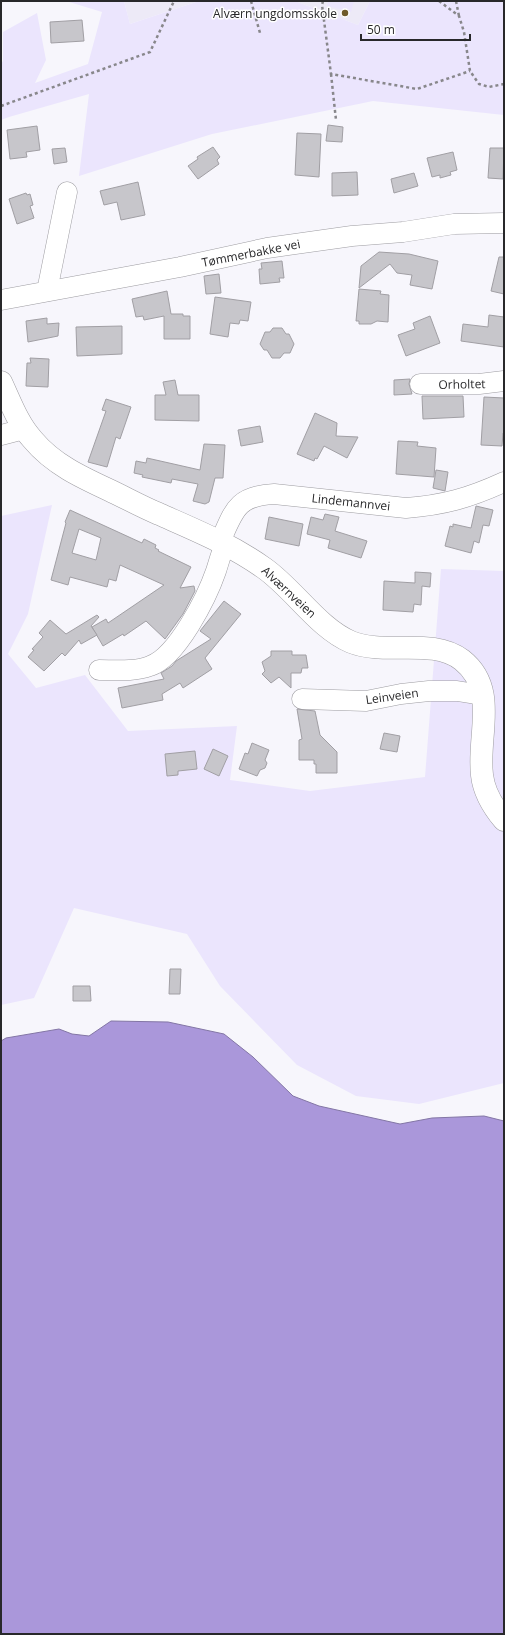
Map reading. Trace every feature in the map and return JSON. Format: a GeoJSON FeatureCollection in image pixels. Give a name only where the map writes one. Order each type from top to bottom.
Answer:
{"type":"FeatureCollection","features":[{"type":"Feature","properties":{"kind":"main road","name":"Alværnveien"},"geometry":{"type":"LineString","coordinates":[[1,382],[24,429],[41,450],[71,471],[222,543],[248,557],[273,575],[329,629],[344,639],[360,645],[375,648],[428,648],[447,652],[461,659],[471,669],[482,694],[485,717],[482,754],[482,774],[484,786],[490,801],[504,820]]}},
{"type":"Feature","properties":{"kind":"street"},"geometry":{"type":"LineString","coordinates":[[47,292],[67,192]]}},
{"type":"Feature","properties":{"kind":"street","name":"Tømmerbakke vei"},"geometry":{"type":"LineString","coordinates":[[1,300],[267,248],[352,236],[403,232],[454,224],[504,223]]}},
{"type":"Feature","properties":{"kind":"street","name":"Orholtet"},"geometry":{"type":"LineString","coordinates":[[420,384],[479,384],[504,381]]}},
{"type":"Feature","properties":{"kind":"street"},"geometry":{"type":"LineString","coordinates":[[1,435],[24,429]]}},
{"type":"Feature","properties":{"kind":"street","name":"Lindemannvei"},"geometry":{"type":"LineString","coordinates":[[99,670],[138,669],[150,667],[168,655],[198,611],[216,571],[221,554],[222,543],[235,510],[240,504],[252,497],[274,494],[406,508],[454,502],[473,496],[504,482]]}},
{"type":"Feature","properties":{"kind":"street","name":"Leinveien"},"geometry":{"type":"LineString","coordinates":[[302,699],[366,701],[401,694],[429,691],[457,691],[482,694]]}},
{"type":"Feature","properties":{"kind":"path"},"geometry":{"type":"LineString","coordinates":[[1,106],[150,52],[174,1]]}},
{"type":"Feature","properties":{"kind":"path"},"geometry":{"type":"LineString","coordinates":[[251,1],[260,33]]}},
{"type":"Feature","properties":{"kind":"path"},"geometry":{"type":"LineString","coordinates":[[323,1],[322,5],[336,120]]}},
{"type":"Feature","properties":{"kind":"path"},"geometry":{"type":"LineString","coordinates":[[439,1],[459,16]]}},
{"type":"Feature","properties":{"kind":"path"},"geometry":{"type":"LineString","coordinates":[[456,1],[464,32],[470,71],[479,84],[489,87],[504,84]]}},
{"type":"Feature","properties":{"kind":"path"},"geometry":{"type":"LineString","coordinates":[[331,74],[417,89],[470,71]]}},
{"type":"Feature","properties":{"kind":"shaded area"},"geometry":{"type":"Polygon","coordinates":[[[66,1],[124,1],[130,24],[199,1],[295,1],[358,25],[370,1],[504,1],[504,115],[373,101],[212,134],[79,176],[89,94],[1,120],[1,64],[3,61],[3,32],[37,13],[46,60],[35,83],[88,64],[102,12],[66,1]]]}},
{"type":"Feature","properties":{"kind":"shaded area","name":"Alværn ungdomsskole"},"geometry":{"type":"Polygon","coordinates":[[[124,1],[199,1],[130,24],[124,1]]]}},
{"type":"Feature","properties":{"kind":"shaded area","name":"Alværn ungdomsskole"},"geometry":{"type":"Polygon","coordinates":[[[295,1],[370,1],[358,25],[295,1]]]}},
{"type":"Feature","properties":{"kind":"shaded area"},"geometry":{"type":"Polygon","coordinates":[[[328,1],[354,1],[351,12],[327,6],[328,1]]]}},
{"type":"Feature","properties":{"kind":"shaded area"},"geometry":{"type":"Polygon","coordinates":[[[52,505],[28,614],[8,654],[36,688],[85,675],[128,731],[237,726],[230,780],[310,791],[425,777],[441,569],[504,571],[504,1083],[419,1104],[356,1096],[297,1065],[220,986],[187,934],[74,908],[34,998],[1,1005],[1,516],[52,505]]]}},
{"type":"Feature","properties":{"kind":"shaded area"},"geometry":{"type":"Polygon","coordinates":[[[111,1021],[168,1022],[224,1034],[253,1057],[293,1096],[319,1106],[400,1124],[432,1118],[484,1116],[504,1121],[504,1634],[1,1634],[1,1041],[6,1038],[59,1029],[72,1034],[89,1036],[111,1021]]]}},
{"type":"Feature","properties":{"kind":"building"},"geometry":{"type":"Polygon","coordinates":[[[82,20],[84,41],[51,43],[50,22],[82,20]]]}},
{"type":"Feature","properties":{"kind":"building"},"geometry":{"type":"Polygon","coordinates":[[[328,125],[343,127],[342,142],[326,141],[328,125]]]}},
{"type":"Feature","properties":{"kind":"building"},"geometry":{"type":"Polygon","coordinates":[[[37,126],[40,150],[26,152],[27,157],[10,159],[7,130],[37,126]]]}},
{"type":"Feature","properties":{"kind":"building"},"geometry":{"type":"Polygon","coordinates":[[[297,133],[321,134],[319,177],[295,175],[297,133]]]}},
{"type":"Feature","properties":{"kind":"building"},"geometry":{"type":"Polygon","coordinates":[[[213,147],[220,157],[217,160],[219,164],[198,179],[188,166],[198,159],[197,157],[213,147]]]}},
{"type":"Feature","properties":{"kind":"building"},"geometry":{"type":"Polygon","coordinates":[[[65,148],[67,162],[54,164],[52,149],[65,148]]]}},
{"type":"Feature","properties":{"kind":"building"},"geometry":{"type":"Polygon","coordinates":[[[490,148],[504,148],[503,179],[488,178],[490,148]]]}},
{"type":"Feature","properties":{"kind":"building"},"geometry":{"type":"Polygon","coordinates":[[[453,152],[457,170],[450,172],[451,175],[440,178],[440,175],[432,177],[427,158],[453,152]]]}},
{"type":"Feature","properties":{"kind":"building"},"geometry":{"type":"Polygon","coordinates":[[[357,172],[358,195],[332,196],[332,173],[357,172]]]}},
{"type":"Feature","properties":{"kind":"building"},"geometry":{"type":"Polygon","coordinates":[[[414,173],[418,186],[394,193],[391,179],[414,173]]]}},
{"type":"Feature","properties":{"kind":"building"},"geometry":{"type":"Polygon","coordinates":[[[138,182],[145,215],[121,220],[117,202],[104,205],[100,191],[138,182]]]}},
{"type":"Feature","properties":{"kind":"building"},"geometry":{"type":"Polygon","coordinates":[[[26,193],[27,195],[30,194],[33,205],[30,206],[34,218],[17,224],[9,199],[26,193]]]}},
{"type":"Feature","properties":{"kind":"building"},"geometry":{"type":"Polygon","coordinates":[[[379,252],[409,254],[438,261],[432,289],[410,285],[412,275],[397,273],[390,264],[359,288],[361,266],[379,252]]]}},
{"type":"Feature","properties":{"kind":"building"},"geometry":{"type":"Polygon","coordinates":[[[499,257],[504,257],[504,294],[491,291],[499,257]]]}},
{"type":"Feature","properties":{"kind":"building"},"geometry":{"type":"Polygon","coordinates":[[[282,261],[284,278],[279,278],[280,282],[260,284],[259,269],[262,269],[261,263],[282,261]]]}},
{"type":"Feature","properties":{"kind":"building"},"geometry":{"type":"Polygon","coordinates":[[[219,274],[221,293],[206,294],[204,276],[219,274]]]}},
{"type":"Feature","properties":{"kind":"building"},"geometry":{"type":"Polygon","coordinates":[[[359,289],[381,291],[380,294],[389,295],[388,322],[377,321],[371,324],[359,324],[359,321],[356,321],[359,289]]]}},
{"type":"Feature","properties":{"kind":"building"},"geometry":{"type":"Polygon","coordinates":[[[167,291],[171,314],[183,314],[183,316],[190,316],[190,339],[164,339],[164,316],[144,320],[143,316],[136,317],[132,299],[167,291]]]}},
{"type":"Feature","properties":{"kind":"building"},"geometry":{"type":"Polygon","coordinates":[[[215,297],[251,302],[248,321],[240,320],[239,324],[230,323],[228,337],[210,334],[215,297]]]}},
{"type":"Feature","properties":{"kind":"building"},"geometry":{"type":"Polygon","coordinates":[[[489,315],[504,317],[504,347],[461,341],[463,324],[488,327],[489,315]]]}},
{"type":"Feature","properties":{"kind":"building"},"geometry":{"type":"Polygon","coordinates":[[[430,316],[440,343],[406,356],[398,335],[415,329],[413,323],[430,316]]]}},
{"type":"Feature","properties":{"kind":"building"},"geometry":{"type":"Polygon","coordinates":[[[47,318],[47,324],[59,323],[58,336],[28,342],[26,321],[47,318]]]}},
{"type":"Feature","properties":{"kind":"building"},"geometry":{"type":"Polygon","coordinates":[[[122,326],[122,354],[77,356],[76,327],[122,326]]]}},
{"type":"Feature","properties":{"kind":"building"},"geometry":{"type":"Polygon","coordinates":[[[273,328],[282,328],[286,334],[289,334],[294,344],[290,353],[284,353],[280,358],[272,358],[267,350],[264,350],[260,344],[265,332],[270,332],[273,328]]]}},
{"type":"Feature","properties":{"kind":"building"},"geometry":{"type":"Polygon","coordinates":[[[30,358],[49,359],[48,387],[26,386],[27,363],[31,363],[30,358]]]}},
{"type":"Feature","properties":{"kind":"building"},"geometry":{"type":"Polygon","coordinates":[[[410,379],[409,384],[412,394],[394,395],[394,380],[410,379]]]}},
{"type":"Feature","properties":{"kind":"building"},"geometry":{"type":"Polygon","coordinates":[[[175,380],[178,395],[199,395],[199,421],[155,420],[155,395],[166,395],[163,382],[175,380]]]}},
{"type":"Feature","properties":{"kind":"building"},"geometry":{"type":"Polygon","coordinates":[[[422,396],[463,396],[464,417],[423,419],[422,396]]]}},
{"type":"Feature","properties":{"kind":"building"},"geometry":{"type":"Polygon","coordinates":[[[484,397],[504,398],[504,433],[502,446],[481,445],[484,397]]]}},
{"type":"Feature","properties":{"kind":"building"},"geometry":{"type":"Polygon","coordinates":[[[106,399],[131,407],[120,439],[116,437],[107,467],[88,462],[106,411],[102,410],[106,399]]]}},
{"type":"Feature","properties":{"kind":"building"},"geometry":{"type":"Polygon","coordinates":[[[315,413],[337,423],[336,436],[358,437],[347,458],[324,446],[317,459],[315,458],[314,461],[297,454],[315,413]]]}},
{"type":"Feature","properties":{"kind":"building"},"geometry":{"type":"Polygon","coordinates":[[[260,426],[263,442],[241,446],[238,430],[260,426]]]}},
{"type":"Feature","properties":{"kind":"building"},"geometry":{"type":"Polygon","coordinates":[[[398,441],[418,442],[417,446],[436,448],[434,477],[396,474],[398,441]]]}},
{"type":"Feature","properties":{"kind":"building"},"geometry":{"type":"Polygon","coordinates":[[[204,444],[225,445],[223,478],[215,478],[209,502],[205,504],[193,501],[198,484],[172,479],[171,483],[142,477],[143,475],[134,473],[136,461],[146,463],[147,458],[200,470],[204,444]]]}},
{"type":"Feature","properties":{"kind":"building"},"geometry":{"type":"Polygon","coordinates":[[[436,470],[448,472],[445,491],[433,488],[436,470]]]}},
{"type":"Feature","properties":{"kind":"building"},"geometry":{"type":"Polygon","coordinates":[[[476,506],[493,510],[489,526],[483,525],[479,543],[474,541],[471,553],[445,546],[450,526],[453,527],[453,524],[471,528],[476,506]]]}},
{"type":"Feature","properties":{"kind":"building"},"geometry":{"type":"Polygon","coordinates":[[[70,510],[142,543],[144,539],[156,545],[155,548],[159,550],[158,551],[191,567],[180,588],[194,586],[195,591],[183,614],[165,639],[146,621],[124,636],[123,634],[103,646],[92,627],[106,619],[108,623],[164,585],[120,565],[116,581],[109,579],[107,587],[70,577],[68,585],[51,580],[66,523],[65,522],[70,510]],[[79,529],[72,553],[96,560],[101,538],[79,529]]]}},
{"type":"Feature","properties":{"kind":"building"},"geometry":{"type":"Polygon","coordinates":[[[325,514],[339,517],[335,531],[367,541],[361,558],[328,548],[330,540],[307,534],[311,517],[323,520],[325,514]]]}},
{"type":"Feature","properties":{"kind":"building"},"geometry":{"type":"Polygon","coordinates":[[[269,517],[303,524],[299,546],[265,539],[269,517]]]}},
{"type":"Feature","properties":{"kind":"building"},"geometry":{"type":"Polygon","coordinates":[[[415,572],[431,573],[430,587],[422,586],[421,605],[414,604],[413,612],[383,610],[384,581],[415,583],[415,572]]]}},
{"type":"Feature","properties":{"kind":"building"},"geometry":{"type":"Polygon","coordinates":[[[224,601],[241,614],[205,658],[212,669],[183,688],[180,683],[162,694],[163,700],[122,708],[118,688],[164,679],[161,673],[172,666],[176,661],[211,639],[200,631],[224,601]]]}},
{"type":"Feature","properties":{"kind":"building"},"geometry":{"type":"Polygon","coordinates":[[[97,615],[99,617],[91,626],[97,635],[81,644],[79,640],[65,656],[62,653],[44,671],[28,657],[34,650],[32,649],[43,637],[39,633],[50,620],[66,634],[97,615]]]}},
{"type":"Feature","properties":{"kind":"building"},"geometry":{"type":"Polygon","coordinates":[[[271,651],[292,651],[292,655],[306,655],[308,668],[302,668],[301,673],[291,673],[291,688],[279,677],[271,683],[262,674],[265,671],[262,662],[271,656],[271,651]]]}},
{"type":"Feature","properties":{"kind":"building"},"geometry":{"type":"Polygon","coordinates":[[[297,709],[315,711],[320,735],[337,752],[337,773],[316,773],[316,764],[314,764],[314,760],[299,760],[299,740],[302,739],[297,709]]]}},
{"type":"Feature","properties":{"kind":"building"},"geometry":{"type":"Polygon","coordinates":[[[384,733],[400,736],[397,752],[380,749],[384,733]]]}},
{"type":"Feature","properties":{"kind":"building"},"geometry":{"type":"Polygon","coordinates":[[[252,743],[269,750],[265,760],[267,763],[265,768],[260,770],[257,776],[239,769],[245,753],[248,754],[252,743]]]}},
{"type":"Feature","properties":{"kind":"building"},"geometry":{"type":"Polygon","coordinates":[[[213,749],[228,756],[219,776],[204,769],[213,749]]]}},
{"type":"Feature","properties":{"kind":"building"},"geometry":{"type":"Polygon","coordinates":[[[195,751],[197,769],[178,771],[178,775],[167,776],[165,754],[195,751]]]}},
{"type":"Feature","properties":{"kind":"building"},"geometry":{"type":"Polygon","coordinates":[[[170,969],[181,969],[180,994],[169,994],[170,969]]]}},
{"type":"Feature","properties":{"kind":"building"},"geometry":{"type":"Polygon","coordinates":[[[73,986],[90,986],[91,1001],[73,1001],[73,986]]]}},
{"type":"Feature","properties":{"kind":"place","name":"Alværn ungdomsskole"},"geometry":{"type":"Point","coordinates":[345,13]}}]}
